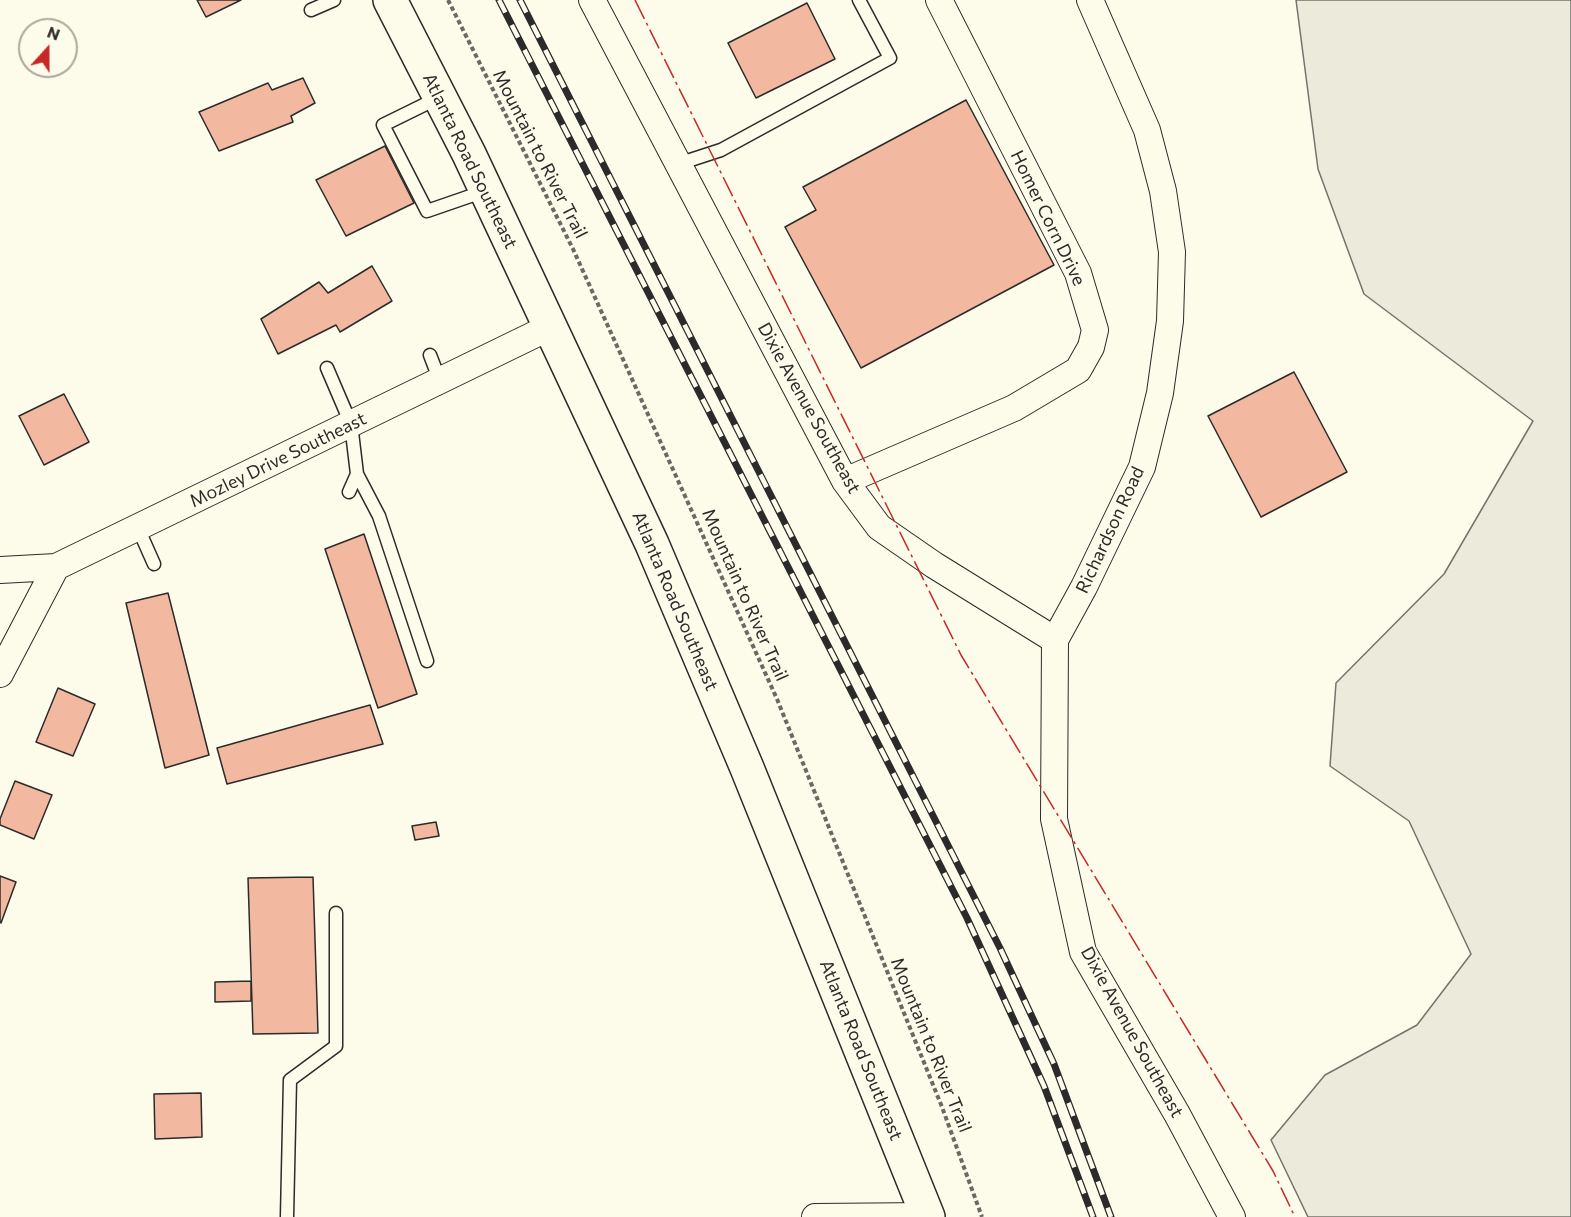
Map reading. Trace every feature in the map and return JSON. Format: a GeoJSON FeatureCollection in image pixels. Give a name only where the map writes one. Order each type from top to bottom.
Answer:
{"type":"FeatureCollection","features":[{"type":"Feature","properties":{"kind":"main road","name":"Atlanta Road Southeast"},"geometry":{"type":"LineString","coordinates":[[390,0],[486,191],[652,544],[734,736],[928,1216]]}},
{"type":"Feature","properties":{"kind":"street","name":"Dixie Avenue Southeast"},"geometry":{"type":"LineString","coordinates":[[592,0],[845,482],[879,527],[934,565],[1055,640],[1054,819],[1083,952],[1178,1114],[1232,1217]]}},
{"type":"Feature","properties":{"kind":"street","name":"Homer Corn Drive"},"geometry":{"type":"LineString","coordinates":[[845,482],[1014,408],[1078,370],[1091,347],[1095,330],[1078,273],[939,0]]}},
{"type":"Feature","properties":{"kind":"street","name":"Richardson Road"},"geometry":{"type":"LineString","coordinates":[[1055,640],[1084,587],[1142,467],[1160,393],[1170,321],[1172,252],[1163,191],[1148,130],[1090,0]]}},
{"type":"Feature","properties":{"kind":"street","name":"Mozley Drive Southeast"},"geometry":{"type":"LineString","coordinates":[[0,570],[56,567],[550,327]]}},
{"type":"Feature","properties":{"kind":"street"},"geometry":{"type":"LineString","coordinates":[[0,674],[56,567]]}},
{"type":"Feature","properties":{"kind":"street"},"geometry":{"type":"LineString","coordinates":[[815,1217],[928,1216]]}},
{"type":"Feature","properties":{"kind":"lane"},"geometry":{"type":"LineString","coordinates":[[311,10],[334,0]]}},
{"type":"Feature","properties":{"kind":"lane"},"geometry":{"type":"LineString","coordinates":[[678,164],[721,150],[890,58],[859,0]]}},
{"type":"Feature","properties":{"kind":"lane"},"geometry":{"type":"LineString","coordinates":[[440,97],[383,125],[427,211],[486,191]]}},
{"type":"Feature","properties":{"kind":"lane"},"geometry":{"type":"LineString","coordinates":[[430,355],[440,381]]}},
{"type":"Feature","properties":{"kind":"lane"},"geometry":{"type":"LineString","coordinates":[[327,368],[351,424],[357,474],[379,516],[427,661]]}},
{"type":"Feature","properties":{"kind":"lane"},"geometry":{"type":"LineString","coordinates":[[349,492],[357,474]]}},
{"type":"Feature","properties":{"kind":"lane"},"geometry":{"type":"LineString","coordinates":[[138,528],[154,564]]}},
{"type":"Feature","properties":{"kind":"lane"},"geometry":{"type":"LineString","coordinates":[[287,1217],[290,1080],[336,1046],[336,913]]}},
{"type":"Feature","properties":{"kind":"path","name":"Mountain to River Trail"},"geometry":{"type":"LineString","coordinates":[[448,0],[573,249],[777,699],[942,1107],[982,1217]]}},
{"type":"Feature","properties":{"kind":"shaded area"},"geometry":{"type":"Polygon","coordinates":[[[1296,0],[1571,0],[1571,1217],[1308,1217],[1271,1140],[1325,1075],[1417,1025],[1471,954],[1409,821],[1330,766],[1336,683],[1444,574],[1533,421],[1364,294],[1318,169],[1296,0]]]}},
{"type":"Feature","properties":{"kind":"building"},"geometry":{"type":"Polygon","coordinates":[[[197,0],[241,0],[206,17],[197,0]]]}},
{"type":"Feature","properties":{"kind":"building"},"geometry":{"type":"Polygon","coordinates":[[[807,3],[835,59],[756,98],[728,43],[807,3]]]}},
{"type":"Feature","properties":{"kind":"building"},"geometry":{"type":"Polygon","coordinates":[[[303,78],[315,103],[291,116],[293,122],[219,151],[199,112],[268,83],[272,90],[303,78]]]}},
{"type":"Feature","properties":{"kind":"building"},"geometry":{"type":"Polygon","coordinates":[[[966,100],[1054,265],[861,368],[785,227],[816,210],[803,187],[966,100]]]}},
{"type":"Feature","properties":{"kind":"building"},"geometry":{"type":"Polygon","coordinates":[[[385,146],[414,203],[346,236],[316,180],[385,146]]]}},
{"type":"Feature","properties":{"kind":"building"},"geometry":{"type":"Polygon","coordinates":[[[372,266],[392,301],[340,332],[336,325],[278,354],[261,319],[319,282],[328,293],[372,266]]]}},
{"type":"Feature","properties":{"kind":"building"},"geometry":{"type":"Polygon","coordinates":[[[1294,372],[1347,472],[1261,517],[1208,416],[1294,372]]]}},
{"type":"Feature","properties":{"kind":"building"},"geometry":{"type":"Polygon","coordinates":[[[64,394],[89,442],[44,465],[19,416],[64,394]]]}},
{"type":"Feature","properties":{"kind":"building"},"geometry":{"type":"Polygon","coordinates":[[[364,534],[417,694],[378,708],[325,549],[364,534]]]}},
{"type":"Feature","properties":{"kind":"building"},"geometry":{"type":"Polygon","coordinates":[[[168,593],[209,755],[165,768],[126,603],[168,593]]]}},
{"type":"Feature","properties":{"kind":"building"},"geometry":{"type":"Polygon","coordinates":[[[58,688],[95,704],[73,756],[36,742],[58,688]]]}},
{"type":"Feature","properties":{"kind":"building"},"geometry":{"type":"Polygon","coordinates":[[[370,705],[383,744],[227,784],[217,748],[370,705]]]}},
{"type":"Feature","properties":{"kind":"building"},"geometry":{"type":"Polygon","coordinates":[[[15,781],[52,795],[34,839],[0,825],[0,819],[15,781]]]}},
{"type":"Feature","properties":{"kind":"building"},"geometry":{"type":"Polygon","coordinates":[[[436,822],[439,836],[415,840],[412,826],[436,822]]]}},
{"type":"Feature","properties":{"kind":"building"},"geometry":{"type":"Polygon","coordinates":[[[0,876],[16,882],[1,923],[0,922],[0,876]]]}},
{"type":"Feature","properties":{"kind":"building"},"geometry":{"type":"Polygon","coordinates":[[[313,877],[318,1033],[253,1034],[248,878],[313,877]]]}},
{"type":"Feature","properties":{"kind":"building"},"geometry":{"type":"Polygon","coordinates":[[[251,981],[251,1001],[215,1002],[215,982],[251,981]]]}},
{"type":"Feature","properties":{"kind":"building"},"geometry":{"type":"Polygon","coordinates":[[[201,1093],[202,1137],[155,1139],[154,1094],[201,1093]]]}},
{"type":"Feature","properties":{"kind":"railway"},"geometry":{"type":"LineString","coordinates":[[499,0],[967,918],[1044,1086],[1093,1217]]}},
{"type":"Feature","properties":{"kind":"railway"},"geometry":{"type":"LineString","coordinates":[[520,0],[1000,948],[1054,1064],[1111,1217]]}},
{"type":"Feature","properties":{"kind":"power"},"geometry":{"type":"LineString","coordinates":[[635,0],[961,655],[1273,1171],[1295,1217]]}}]}
